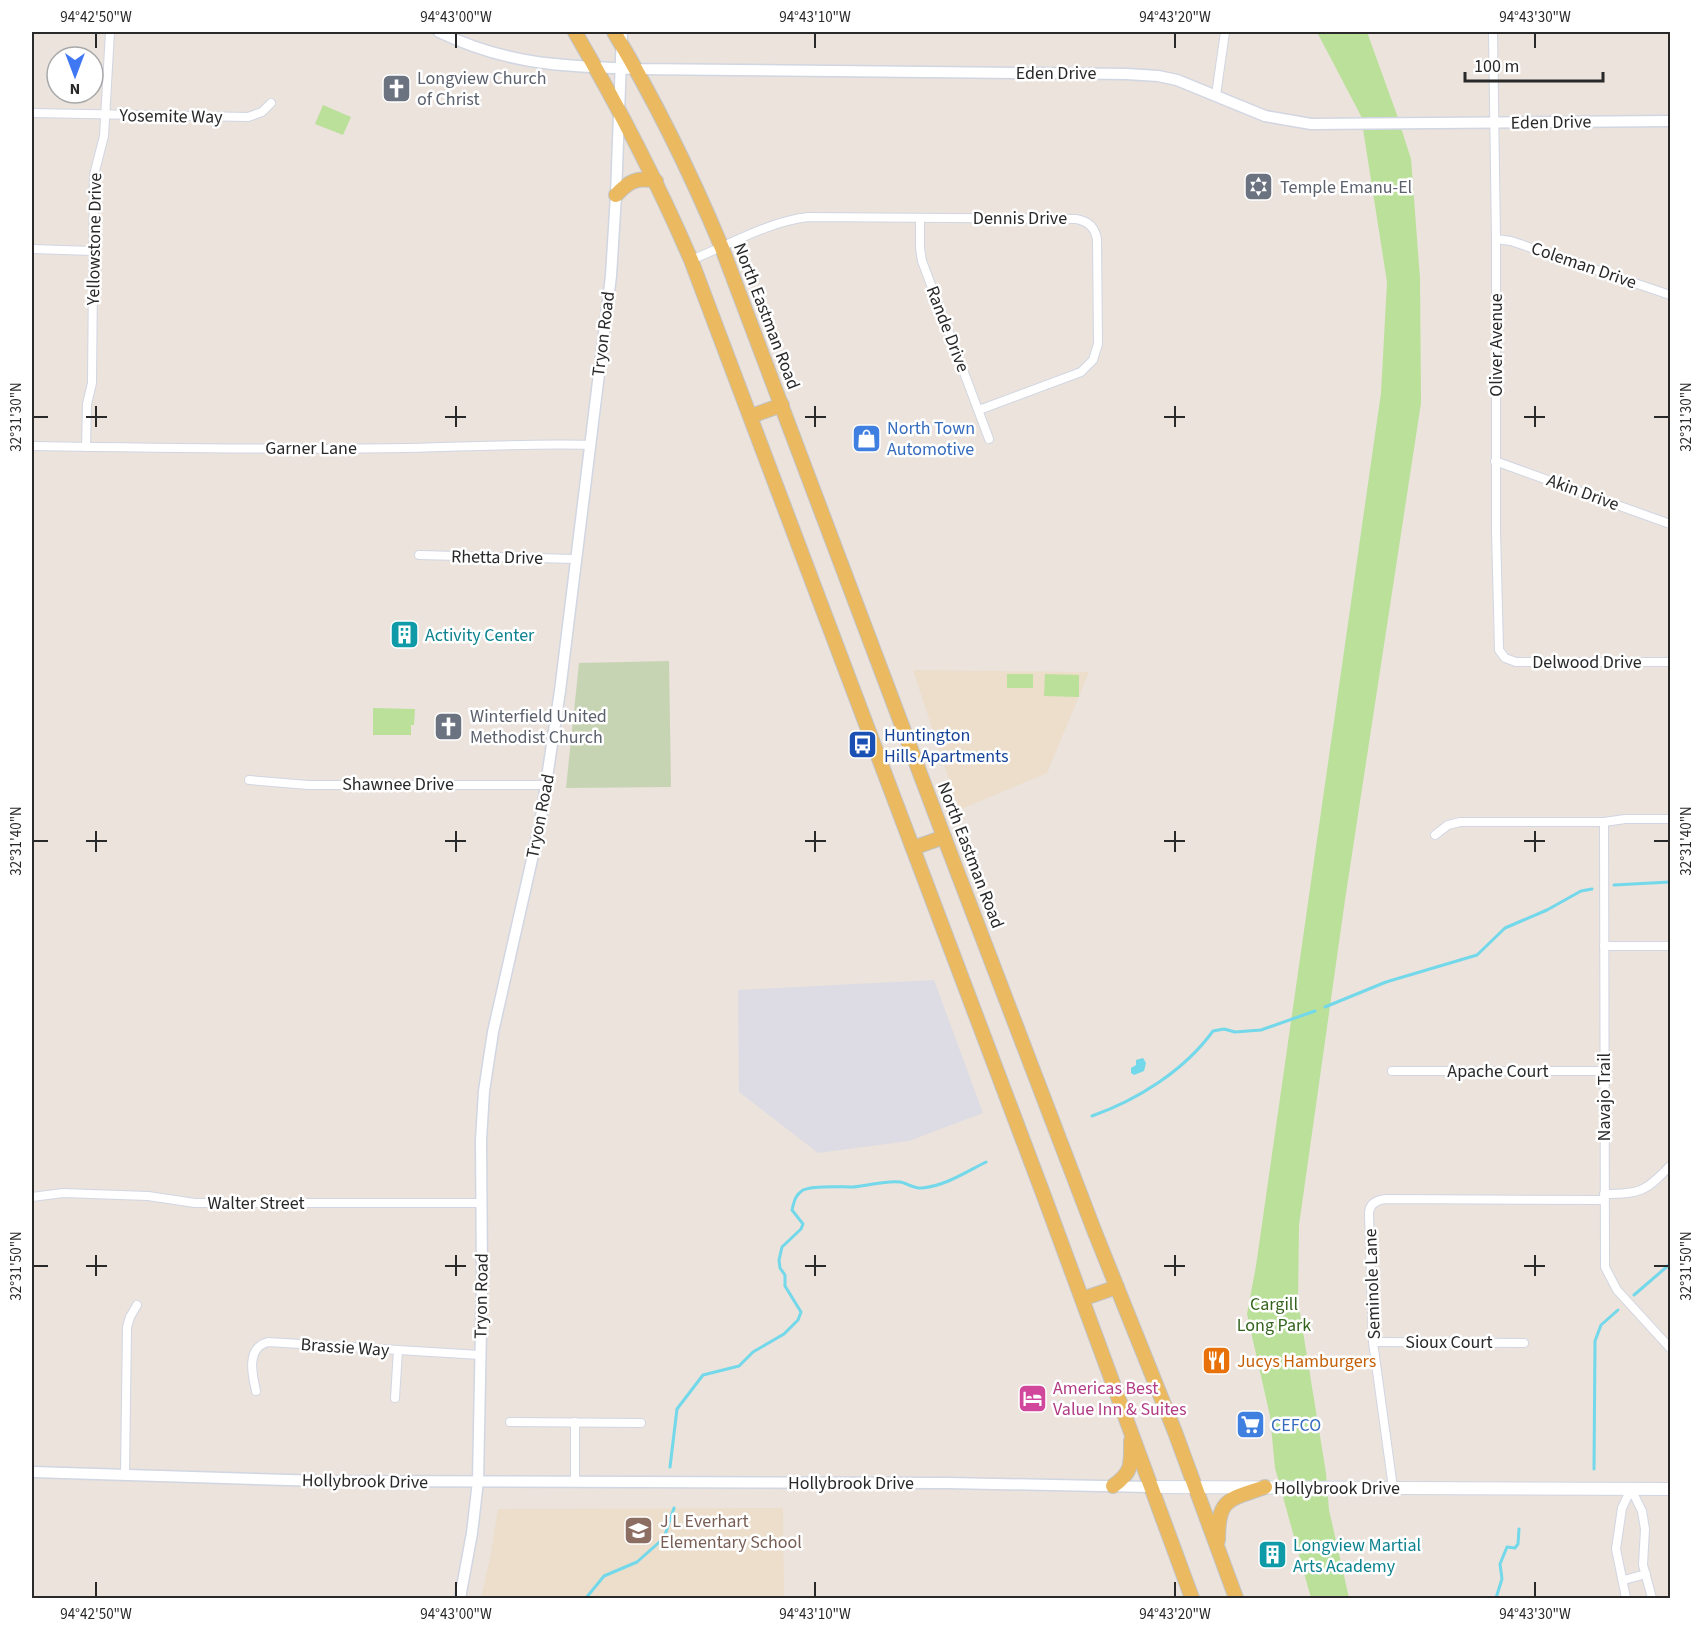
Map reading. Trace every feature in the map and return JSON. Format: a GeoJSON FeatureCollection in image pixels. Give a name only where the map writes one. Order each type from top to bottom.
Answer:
{"type":"FeatureCollection","features":[{"type":"Feature","properties":{"kind":"main road"},"geometry":{"type":"LineString","coordinates":[[575,32],[619,107],[656,181],[691,261],[1082,1299],[1192,1599]]}},
{"type":"Feature","properties":{"kind":"main road","name":"North Eastman Road"},"geometry":{"type":"LineString","coordinates":[[619,36],[686,167],[723,248],[944,837],[1236,1599]]}},
{"type":"Feature","properties":{"kind":"main road"},"geometry":{"type":"LineString","coordinates":[[616,195],[631,181],[644,179],[656,181]]}},
{"type":"Feature","properties":{"kind":"main road"},"geometry":{"type":"LineString","coordinates":[[751,416],[782,405]]}},
{"type":"Feature","properties":{"kind":"main road"},"geometry":{"type":"LineString","coordinates":[[913,848],[944,837]]}},
{"type":"Feature","properties":{"kind":"main road"},"geometry":{"type":"LineString","coordinates":[[1082,1299],[1117,1287]]}},
{"type":"Feature","properties":{"kind":"main road"},"geometry":{"type":"LineString","coordinates":[[1113,1486],[1125,1477],[1130,1468],[1131,1433]]}},
{"type":"Feature","properties":{"kind":"main road","name":"Hollybrook Drive"},"geometry":{"type":"LineString","coordinates":[[1151,1487],[1671,1489]]}},
{"type":"Feature","properties":{"kind":"main road"},"geometry":{"type":"LineString","coordinates":[[1218,1548],[1218,1521],[1222,1510],[1231,1500],[1265,1487]]}},
{"type":"Feature","properties":{"kind":"street","name":"Yellowstone Drive"},"geometry":{"type":"LineString","coordinates":[[86,447],[87,404],[92,383],[94,175],[103,140],[110,32]]}},
{"type":"Feature","properties":{"kind":"street","name":"Eden Drive"},"geometry":{"type":"LineString","coordinates":[[439,32],[516,60],[551,66],[620,69],[1127,74],[1167,77],[1265,116],[1300,123],[1671,121]]}},
{"type":"Feature","properties":{"kind":"street"},"geometry":{"type":"LineString","coordinates":[[1216,95],[1225,32]]}},
{"type":"Feature","properties":{"kind":"street","name":"Oliver Avenue"},"geometry":{"type":"LineString","coordinates":[[1493,32],[1498,646],[1504,658]]}},
{"type":"Feature","properties":{"kind":"street","name":"Tryon Road"},"geometry":{"type":"LineString","coordinates":[[460,1599],[472,1533],[478,1481],[482,1122],[489,1055],[537,837],[546,785],[590,445],[610,276],[616,195],[619,36]]}},
{"type":"Feature","properties":{"kind":"street","name":"Yosemite Way"},"geometry":{"type":"LineString","coordinates":[[32,113],[248,117],[262,112],[271,103]]}},
{"type":"Feature","properties":{"kind":"street","name":"Dennis Drive"},"geometry":{"type":"LineString","coordinates":[[691,261],[774,225],[802,218],[1076,219],[1088,222],[1096,231],[1098,344],[1091,363],[1077,373],[979,410]]}},
{"type":"Feature","properties":{"kind":"street","name":"Rande Drive"},"geometry":{"type":"LineString","coordinates":[[920,218],[921,257],[989,438]]}},
{"type":"Feature","properties":{"kind":"street","name":"Coleman Drive"},"geometry":{"type":"LineString","coordinates":[[1496,239],[1515,242],[1671,295]]}},
{"type":"Feature","properties":{"kind":"street"},"geometry":{"type":"LineString","coordinates":[[32,249],[93,251]]}},
{"type":"Feature","properties":{"kind":"street","name":"Garner Lane"},"geometry":{"type":"LineString","coordinates":[[32,446],[189,449],[409,448],[527,443],[590,445]]}},
{"type":"Feature","properties":{"kind":"street","name":"Akin Drive"},"geometry":{"type":"LineString","coordinates":[[1495,461],[1671,524]]}},
{"type":"Feature","properties":{"kind":"street","name":"Rhetta Drive"},"geometry":{"type":"LineString","coordinates":[[419,555],[575,559]]}},
{"type":"Feature","properties":{"kind":"street","name":"Delwood Drive"},"geometry":{"type":"LineString","coordinates":[[1504,658],[1516,662],[1671,662]]}},
{"type":"Feature","properties":{"kind":"street","name":"Shawnee Drive"},"geometry":{"type":"LineString","coordinates":[[249,780],[308,785],[546,785]]}},
{"type":"Feature","properties":{"kind":"street"},"geometry":{"type":"LineString","coordinates":[[1435,835],[1448,825],[1460,822],[1604,822],[1625,819],[1671,819]]}},
{"type":"Feature","properties":{"kind":"street","name":"Navajo Trail"},"geometry":{"type":"LineString","coordinates":[[1604,822],[1604,1256],[1607,1275],[1623,1297],[1671,1348]]}},
{"type":"Feature","properties":{"kind":"street"},"geometry":{"type":"LineString","coordinates":[[1604,946],[1671,946]]}},
{"type":"Feature","properties":{"kind":"street","name":"Apache Court"},"geometry":{"type":"LineString","coordinates":[[1392,1071],[1604,1071]]}},
{"type":"Feature","properties":{"kind":"street","name":"Seminole Lane"},"geometry":{"type":"LineString","coordinates":[[1393,1488],[1373,1342],[1369,1212],[1374,1202],[1386,1199],[1604,1197],[1639,1192],[1651,1185],[1671,1166]]}},
{"type":"Feature","properties":{"kind":"street","name":"Walter Street"},"geometry":{"type":"LineString","coordinates":[[32,1197],[63,1193],[148,1196],[195,1203],[482,1203]]}},
{"type":"Feature","properties":{"kind":"street"},"geometry":{"type":"LineString","coordinates":[[125,1474],[127,1327],[137,1305]]}},
{"type":"Feature","properties":{"kind":"street","name":"Brassie Way"},"geometry":{"type":"LineString","coordinates":[[256,1391],[253,1355],[257,1347],[265,1342],[480,1355]]}},
{"type":"Feature","properties":{"kind":"street","name":"Sioux Court"},"geometry":{"type":"LineString","coordinates":[[1373,1342],[1524,1343]]}},
{"type":"Feature","properties":{"kind":"street"},"geometry":{"type":"LineString","coordinates":[[396,1398],[398,1350]]}},
{"type":"Feature","properties":{"kind":"street"},"geometry":{"type":"LineString","coordinates":[[510,1422],[641,1423]]}},
{"type":"Feature","properties":{"kind":"street"},"geometry":{"type":"LineString","coordinates":[[575,1422],[575,1482]]}},
{"type":"Feature","properties":{"kind":"street","name":"Hollybrook Drive"},"geometry":{"type":"LineString","coordinates":[[32,1472],[322,1481],[948,1483],[1151,1487]]}},
{"type":"Feature","properties":{"kind":"street"},"geometry":{"type":"LineString","coordinates":[[1631,1489],[1642,1511],[1645,1529],[1643,1557],[1652,1599]]}},
{"type":"Feature","properties":{"kind":"street"},"geometry":{"type":"LineString","coordinates":[[1626,1599],[1617,1549],[1622,1508],[1631,1489]]}},
{"type":"Feature","properties":{"kind":"street"},"geometry":{"type":"LineString","coordinates":[[1624,1580],[1646,1574]]}},
{"type":"Feature","properties":{"kind":"shaded area"},"geometry":{"type":"Polygon","coordinates":[[[913,670],[1089,672],[1047,773],[959,810],[913,670]]]}},
{"type":"Feature","properties":{"kind":"shaded area"},"geometry":{"type":"Polygon","coordinates":[[[934,980],[983,1113],[909,1141],[818,1153],[739,1092],[738,990],[934,980]]]}},
{"type":"Feature","properties":{"kind":"shaded area","name":"J L Everhart Elementary School"},"geometry":{"type":"Polygon","coordinates":[[[783,1508],[784,1598],[481,1598],[498,1509],[783,1508]]]}},
{"type":"Feature","properties":{"kind":"green space","name":"Cargill Long Park"},"geometry":{"type":"Polygon","coordinates":[[[1317,32],[1367,32],[1411,159],[1420,278],[1421,403],[1345,900],[1299,1225],[1298,1301],[1326,1473],[1329,1510],[1349,1598],[1311,1598],[1275,1468],[1270,1416],[1247,1314],[1256,1266],[1381,393],[1387,282],[1361,116],[1317,32]]]}},
{"type":"Feature","properties":{"kind":"green space"},"geometry":{"type":"Polygon","coordinates":[[[323,105],[351,117],[343,135],[315,124],[323,105]]]}},
{"type":"Feature","properties":{"kind":"green space"},"geometry":{"type":"Polygon","coordinates":[[[669,661],[671,787],[566,788],[579,663],[669,661]]]}},
{"type":"Feature","properties":{"kind":"green space"},"geometry":{"type":"Polygon","coordinates":[[[1007,674],[1033,674],[1033,688],[1007,688],[1007,674]]]}},
{"type":"Feature","properties":{"kind":"green space"},"geometry":{"type":"Polygon","coordinates":[[[1045,674],[1079,675],[1079,697],[1044,696],[1045,674]]]}},
{"type":"Feature","properties":{"kind":"green space"},"geometry":{"type":"Polygon","coordinates":[[[373,708],[415,709],[411,735],[373,735],[373,708]]]}},
{"type":"Feature","properties":{"kind":"water"},"geometry":{"type":"Polygon","coordinates":[[[1143,1058],[1146,1063],[1144,1071],[1134,1075],[1131,1073],[1131,1068],[1136,1065],[1136,1060],[1143,1058]]]}},
{"type":"Feature","properties":{"kind":"waterway"},"geometry":{"type":"LineString","coordinates":[[1614,885],[1670,882]]}},
{"type":"Feature","properties":{"kind":"waterway"},"geometry":{"type":"LineString","coordinates":[[1325,1007],[1386,982],[1477,955],[1505,928],[1547,910],[1581,891],[1592,889]]}},
{"type":"Feature","properties":{"kind":"waterway"},"geometry":{"type":"LineString","coordinates":[[1092,1116],[1126,1102],[1174,1071],[1213,1031],[1261,1030],[1315,1011]]}},
{"type":"Feature","properties":{"kind":"waterway"},"geometry":{"type":"LineString","coordinates":[[670,1467],[677,1409],[703,1375],[739,1366],[753,1352],[784,1334],[798,1320],[801,1312],[785,1286],[785,1275],[780,1268],[779,1260],[782,1247],[801,1229],[803,1224],[792,1210],[800,1192],[814,1187],[853,1187],[889,1182],[900,1182],[919,1188],[931,1187],[986,1162]]}},
{"type":"Feature","properties":{"kind":"waterway"},"geometry":{"type":"LineString","coordinates":[[1634,1295],[1670,1264]]}},
{"type":"Feature","properties":{"kind":"waterway"},"geometry":{"type":"LineString","coordinates":[[1594,1469],[1595,1341],[1601,1325],[1618,1310]]}},
{"type":"Feature","properties":{"kind":"waterway"},"geometry":{"type":"LineString","coordinates":[[586,1598],[604,1576],[637,1562],[664,1538],[674,1508]]}},
{"type":"Feature","properties":{"kind":"waterway"},"geometry":{"type":"LineString","coordinates":[[1496,1598],[1502,1579],[1500,1564],[1507,1547],[1515,1548],[1518,1544],[1519,1529]]}},
{"type":"Feature","properties":{"kind":"place","name":"Longview Church of Christ"},"geometry":{"type":"Point","coordinates":[396,88]}},
{"type":"Feature","properties":{"kind":"place","name":"Temple Emanu-El"},"geometry":{"type":"Point","coordinates":[1259,187]}},
{"type":"Feature","properties":{"kind":"place","name":"North Town Automotive"},"geometry":{"type":"Point","coordinates":[866,438]}},
{"type":"Feature","properties":{"kind":"place","name":"Activity Center"},"geometry":{"type":"Point","coordinates":[404,635]}},
{"type":"Feature","properties":{"kind":"place","name":"Winterfield United Methodist Church"},"geometry":{"type":"Point","coordinates":[449,726]}},
{"type":"Feature","properties":{"kind":"place","name":"Huntington Hills Apartments"},"geometry":{"type":"Point","coordinates":[863,745]}},
{"type":"Feature","properties":{"kind":"place","name":"Jucys Hamburgers"},"geometry":{"type":"Point","coordinates":[1216,1361]}},
{"type":"Feature","properties":{"kind":"place","name":"Americas Best Value Inn & Suites"},"geometry":{"type":"Point","coordinates":[1032,1398]}},
{"type":"Feature","properties":{"kind":"place","name":"CEFCO"},"geometry":{"type":"Point","coordinates":[1250,1425]}},
{"type":"Feature","properties":{"kind":"place","name":"J L Everhart Elementary School"},"geometry":{"type":"Point","coordinates":[639,1531]}},
{"type":"Feature","properties":{"kind":"place","name":"Longview Martial Arts Academy"},"geometry":{"type":"Point","coordinates":[1272,1555]}}]}
